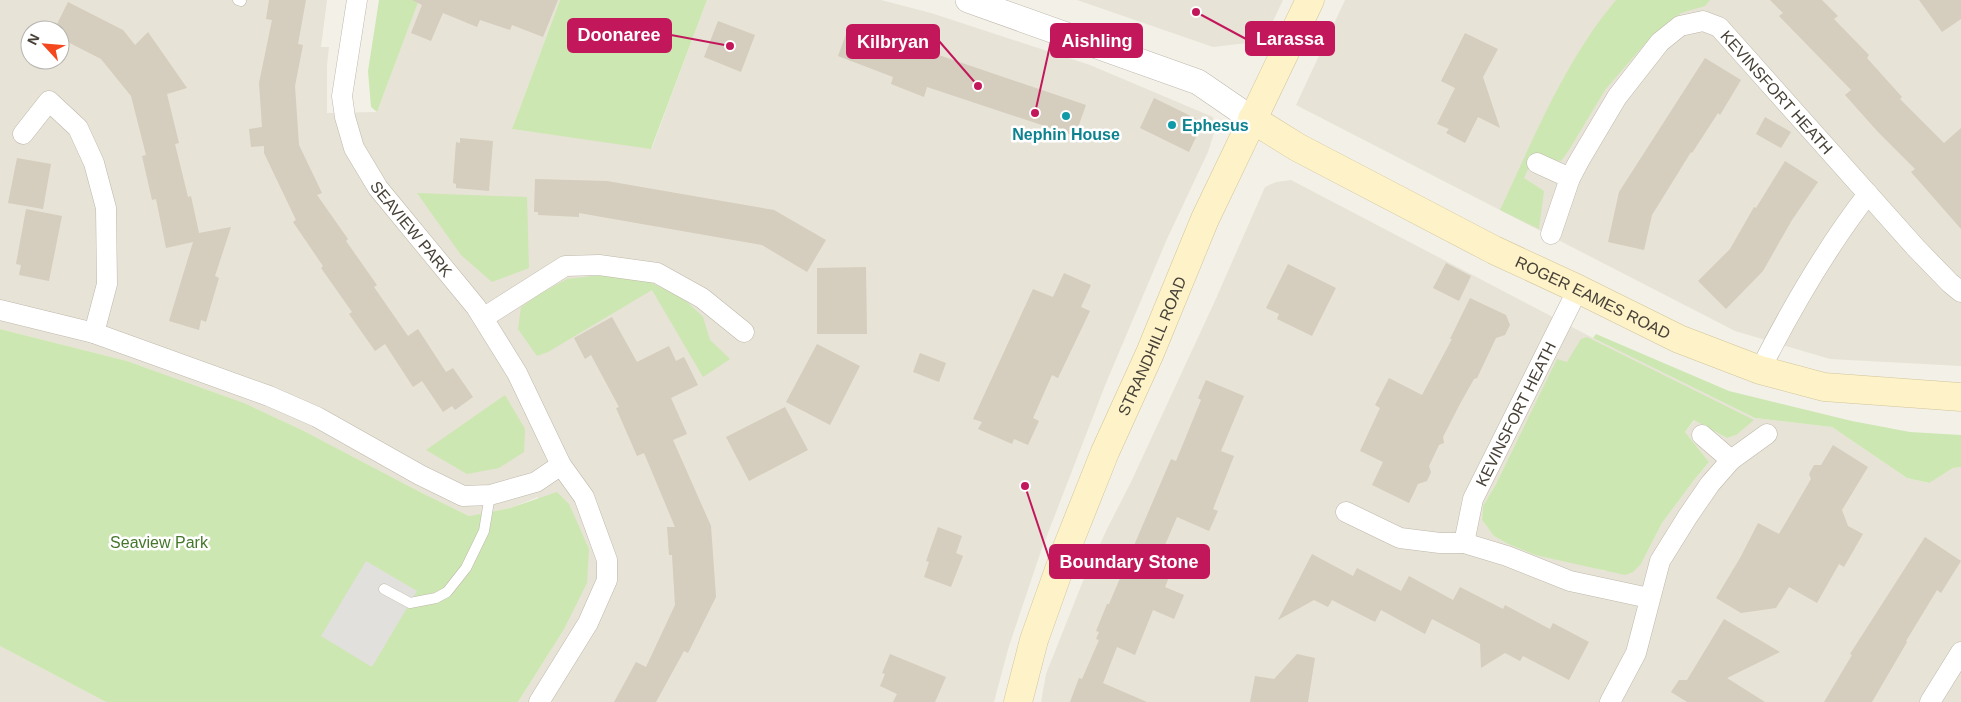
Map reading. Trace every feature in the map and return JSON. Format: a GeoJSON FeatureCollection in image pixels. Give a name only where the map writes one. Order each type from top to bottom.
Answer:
{"type":"FeatureCollection","features":[{"type":"Feature","properties":{"kind":"main road","name":"STRANDHILL ROAD"},"geometry":{"type":"LineString","coordinates":[[1018,702],[1034,640],[1066,550],[1101,462],[1150,354],[1205,219],[1310,0]]}},
{"type":"Feature","properties":{"kind":"main road","name":"ROGER EAMES ROAD"},"geometry":{"type":"LineString","coordinates":[[1252,118],[1297,147],[1494,250],[1578,288],[1678,339],[1760,370],[1824,386],[1961,397]]}},
{"type":"Feature","properties":{"kind":"street","name":"SEAVIEW PARK"},"geometry":{"type":"LineString","coordinates":[[357,0],[342,96],[345,117],[354,148],[378,188],[476,307],[517,373],[562,465],[584,497],[607,560],[607,580],[588,623],[539,702]]}},
{"type":"Feature","properties":{"kind":"street"},"geometry":{"type":"LineString","coordinates":[[968,0],[1198,82],[1252,118]]}},
{"type":"Feature","properties":{"kind":"street","name":"KEVINSFORT HEATH"},"geometry":{"type":"LineString","coordinates":[[1551,234],[1570,178],[1617,97],[1660,42],[1680,26],[1703,21],[1720,27],[1868,194],[1950,283],[1961,292]]}},
{"type":"Feature","properties":{"kind":"street"},"geometry":{"type":"LineString","coordinates":[[23,134],[49,101],[78,128],[94,163],[106,208],[106,284],[94,333]]}},
{"type":"Feature","properties":{"kind":"street"},"geometry":{"type":"LineString","coordinates":[[1537,163],[1570,178]]}},
{"type":"Feature","properties":{"kind":"street"},"geometry":{"type":"LineString","coordinates":[[1760,370],[1842,227],[1868,194]]}},
{"type":"Feature","properties":{"kind":"street"},"geometry":{"type":"LineString","coordinates":[[483,318],[565,266],[600,265],[657,273],[702,298],[744,332]]}},
{"type":"Feature","properties":{"kind":"street","name":"KEVINSFORT HEATH"},"geometry":{"type":"LineString","coordinates":[[1464,543],[1473,499],[1578,288]]}},
{"type":"Feature","properties":{"kind":"street"},"geometry":{"type":"LineString","coordinates":[[0,310],[94,333],[269,396],[317,417],[420,475],[463,496],[490,495],[536,482],[562,465]]}},
{"type":"Feature","properties":{"kind":"street"},"geometry":{"type":"LineString","coordinates":[[1610,702],[1636,654],[1660,561],[1710,484],[1731,460],[1767,434]]}},
{"type":"Feature","properties":{"kind":"street"},"geometry":{"type":"LineString","coordinates":[[1702,435],[1731,460]]}},
{"type":"Feature","properties":{"kind":"street"},"geometry":{"type":"LineString","coordinates":[[1346,512],[1400,538],[1440,543],[1464,543],[1507,556],[1570,581],[1649,598]]}},
{"type":"Feature","properties":{"kind":"street"},"geometry":{"type":"LineString","coordinates":[[1930,702],[1961,652]]}},
{"type":"Feature","properties":{"kind":"lane"},"geometry":{"type":"LineString","coordinates":[[384,589],[410,603],[436,598],[447,592],[466,568],[484,531],[490,495]]}},
{"type":"Feature","properties":{"kind":"shaded area"},"geometry":{"type":"Polygon","coordinates":[[[0,0],[327,0],[321,47],[329,47],[327,113],[377,112],[419,0],[560,0],[512,129],[652,148],[707,0],[881,0],[931,13],[1090,65],[1213,117],[1214,133],[1208,152],[1167,239],[1106,383],[1041,551],[1009,646],[994,702],[518,702],[563,631],[538,497],[510,508],[469,516],[302,430],[244,403],[127,361],[0,329],[0,0]]]}},
{"type":"Feature","properties":{"kind":"shaded area"},"geometry":{"type":"Polygon","coordinates":[[[1077,0],[1283,0],[1273,21],[1247,43],[1213,47],[1077,0]]]}},
{"type":"Feature","properties":{"kind":"shaded area"},"geometry":{"type":"Polygon","coordinates":[[[1345,0],[1961,0],[1961,366],[1830,359],[1735,331],[1296,105],[1345,0]]]}},
{"type":"Feature","properties":{"kind":"shaded area"},"geometry":{"type":"Polygon","coordinates":[[[1291,180],[1593,338],[1755,418],[1832,427],[1907,478],[1928,483],[1953,468],[1961,467],[1961,702],[1041,702],[1046,674],[1083,581],[1214,303],[1265,187],[1276,182],[1291,180]],[[1557,360],[1496,484],[1483,506],[1482,520],[1494,536],[1535,555],[1605,571],[1641,564],[1662,523],[1709,462],[1685,432],[1695,420],[1727,438],[1736,435],[1557,360]]]}},
{"type":"Feature","properties":{"kind":"shaded area"},"geometry":{"type":"Polygon","coordinates":[[[366,561],[417,591],[372,667],[321,636],[366,561]]]}},
{"type":"Feature","properties":{"kind":"shaded area"},"geometry":{"type":"Polygon","coordinates":[[[0,646],[106,702],[0,702],[0,646]]]}},
{"type":"Feature","properties":{"kind":"green space"},"geometry":{"type":"Polygon","coordinates":[[[379,0],[419,0],[377,112],[371,107],[368,71],[379,0]]]}},
{"type":"Feature","properties":{"kind":"green space"},"geometry":{"type":"Polygon","coordinates":[[[560,0],[707,0],[651,149],[512,129],[560,0]]]}},
{"type":"Feature","properties":{"kind":"green space"},"geometry":{"type":"Polygon","coordinates":[[[1616,0],[1710,0],[1705,6],[1681,13],[1643,46],[1605,90],[1561,161],[1533,158],[1524,178],[1544,191],[1539,229],[1500,210],[1565,75],[1597,24],[1616,0]]]}},
{"type":"Feature","properties":{"kind":"green space"},"geometry":{"type":"Polygon","coordinates":[[[417,193],[527,197],[529,268],[492,282],[461,255],[417,193]]]}},
{"type":"Feature","properties":{"kind":"green space"},"geometry":{"type":"Polygon","coordinates":[[[600,275],[650,282],[685,300],[703,317],[710,340],[730,359],[703,377],[652,290],[548,352],[537,356],[518,329],[521,307],[567,279],[600,275]]]}},
{"type":"Feature","properties":{"kind":"green space","name":"Seaview Park"},"geometry":{"type":"Polygon","coordinates":[[[0,329],[127,361],[244,403],[302,430],[469,516],[510,508],[557,492],[569,504],[589,549],[587,583],[563,631],[518,702],[106,702],[0,646],[0,329]]]}},
{"type":"Feature","properties":{"kind":"green space"},"geometry":{"type":"Polygon","coordinates":[[[1596,334],[1729,391],[1852,421],[1910,432],[1961,435],[1961,467],[1953,468],[1929,483],[1907,478],[1832,427],[1755,418],[1593,338],[1596,334]]]}},
{"type":"Feature","properties":{"kind":"green space"},"geometry":{"type":"Polygon","coordinates":[[[1587,337],[1754,420],[1736,435],[1727,438],[1694,420],[1685,432],[1709,462],[1662,523],[1641,564],[1633,572],[1625,575],[1535,555],[1494,536],[1482,520],[1483,506],[1496,484],[1557,359],[1567,362],[1581,339],[1587,337]]]}},
{"type":"Feature","properties":{"kind":"green space"},"geometry":{"type":"Polygon","coordinates":[[[505,395],[525,429],[524,452],[499,468],[467,474],[426,450],[505,395]]]}},
{"type":"Feature","properties":{"kind":"building"},"geometry":{"type":"Polygon","coordinates":[[[269,0],[306,0],[298,44],[303,45],[295,86],[299,145],[322,193],[317,195],[348,239],[346,241],[377,285],[374,287],[408,336],[418,329],[446,372],[453,368],[473,397],[455,410],[452,406],[443,412],[422,381],[413,387],[385,344],[375,351],[349,314],[352,312],[321,268],[323,266],[293,222],[296,220],[264,153],[264,146],[251,147],[249,129],[262,127],[259,83],[272,20],[266,19],[269,0]]]}},
{"type":"Feature","properties":{"kind":"building"},"geometry":{"type":"Polygon","coordinates":[[[412,0],[558,0],[543,37],[512,25],[510,30],[480,20],[477,27],[443,13],[431,41],[411,33],[422,5],[412,0]]]}},
{"type":"Feature","properties":{"kind":"building"},"geometry":{"type":"Polygon","coordinates":[[[1770,0],[1822,0],[1838,16],[1834,19],[1869,55],[1867,58],[1902,97],[1900,99],[1944,143],[1961,128],[1961,229],[1911,172],[1915,169],[1845,95],[1851,90],[1779,16],[1783,13],[1770,0]]]}},
{"type":"Feature","properties":{"kind":"building"},"geometry":{"type":"Polygon","coordinates":[[[1919,0],[1961,0],[1961,19],[1942,32],[1919,0]]]}},
{"type":"Feature","properties":{"kind":"building"},"geometry":{"type":"Polygon","coordinates":[[[68,2],[123,30],[135,45],[148,32],[187,88],[167,94],[179,143],[175,144],[188,197],[191,196],[199,233],[231,227],[215,276],[219,278],[206,322],[201,320],[199,330],[169,321],[193,242],[166,248],[156,199],[152,200],[142,156],[146,155],[131,96],[101,59],[70,43],[70,20],[59,20],[68,2]]]}},
{"type":"Feature","properties":{"kind":"building"},"geometry":{"type":"Polygon","coordinates":[[[718,21],[755,35],[741,72],[704,57],[718,21]]]}},
{"type":"Feature","properties":{"kind":"building"},"geometry":{"type":"Polygon","coordinates":[[[849,26],[859,30],[861,27],[897,42],[899,36],[922,46],[921,49],[1086,105],[1075,136],[927,87],[924,97],[891,84],[893,77],[838,56],[849,26]]]}},
{"type":"Feature","properties":{"kind":"building"},"geometry":{"type":"Polygon","coordinates":[[[1465,33],[1498,49],[1483,77],[1500,128],[1478,117],[1465,143],[1446,133],[1449,129],[1437,124],[1455,88],[1441,81],[1465,33]]]}},
{"type":"Feature","properties":{"kind":"building"},"geometry":{"type":"Polygon","coordinates":[[[1705,58],[1741,80],[1720,115],[1718,113],[1691,152],[1652,215],[1644,250],[1608,242],[1619,192],[1705,58]]]}},
{"type":"Feature","properties":{"kind":"building","name":"Ephesus"},"geometry":{"type":"Polygon","coordinates":[[[1154,98],[1203,122],[1189,152],[1140,128],[1154,98]]]}},
{"type":"Feature","properties":{"kind":"building"},"geometry":{"type":"Polygon","coordinates":[[[1765,117],[1791,132],[1781,148],[1756,134],[1765,117]]]}},
{"type":"Feature","properties":{"kind":"building"},"geometry":{"type":"Polygon","coordinates":[[[460,138],[493,141],[489,191],[456,188],[456,184],[453,183],[456,142],[460,143],[460,138]]]}},
{"type":"Feature","properties":{"kind":"building"},"geometry":{"type":"Polygon","coordinates":[[[17,158],[51,164],[43,209],[8,203],[17,158]]]}},
{"type":"Feature","properties":{"kind":"building"},"geometry":{"type":"Polygon","coordinates":[[[1785,161],[1818,182],[1792,220],[1763,271],[1726,309],[1698,281],[1730,249],[1754,207],[1756,208],[1785,161]]]}},
{"type":"Feature","properties":{"kind":"building"},"geometry":{"type":"Polygon","coordinates":[[[535,179],[607,181],[774,210],[826,240],[807,272],[762,245],[579,213],[579,217],[538,215],[538,212],[534,212],[535,179]]]}},
{"type":"Feature","properties":{"kind":"building"},"geometry":{"type":"Polygon","coordinates":[[[26,209],[62,216],[49,281],[19,275],[21,265],[16,264],[26,209]]]}},
{"type":"Feature","properties":{"kind":"building"},"geometry":{"type":"Polygon","coordinates":[[[1446,263],[1471,276],[1459,301],[1433,288],[1446,263]]]}},
{"type":"Feature","properties":{"kind":"building"},"geometry":{"type":"Polygon","coordinates":[[[1288,264],[1336,288],[1312,336],[1277,319],[1279,314],[1266,308],[1288,264]]]}},
{"type":"Feature","properties":{"kind":"building"},"geometry":{"type":"Polygon","coordinates":[[[866,267],[867,334],[817,334],[817,268],[866,267]]]}},
{"type":"Feature","properties":{"kind":"building"},"geometry":{"type":"Polygon","coordinates":[[[1064,273],[1091,285],[1081,307],[1090,311],[1058,378],[1052,375],[1033,418],[1039,421],[1028,445],[1014,439],[1012,444],[978,429],[982,422],[973,419],[1033,289],[1053,297],[1064,273]]]}},
{"type":"Feature","properties":{"kind":"building"},"geometry":{"type":"Polygon","coordinates":[[[1470,298],[1506,315],[1510,325],[1505,335],[1496,338],[1477,378],[1474,379],[1443,437],[1444,443],[1439,445],[1429,466],[1431,472],[1427,481],[1418,484],[1409,503],[1372,485],[1383,462],[1360,451],[1380,408],[1375,405],[1389,378],[1422,395],[1452,339],[1450,339],[1470,298]]]}},
{"type":"Feature","properties":{"kind":"building"},"geometry":{"type":"Polygon","coordinates":[[[612,317],[637,362],[669,346],[676,361],[684,357],[698,385],[671,398],[687,434],[673,440],[711,526],[716,597],[688,653],[684,651],[656,702],[614,702],[636,662],[646,667],[675,605],[672,555],[669,555],[667,527],[675,527],[644,453],[637,456],[616,408],[619,407],[591,355],[585,359],[574,338],[612,317]]]}},
{"type":"Feature","properties":{"kind":"building"},"geometry":{"type":"Polygon","coordinates":[[[817,344],[860,366],[830,425],[786,402],[817,344]]]}},
{"type":"Feature","properties":{"kind":"building"},"geometry":{"type":"Polygon","coordinates":[[[920,353],[946,363],[939,382],[913,372],[920,353]]]}},
{"type":"Feature","properties":{"kind":"building"},"geometry":{"type":"Polygon","coordinates":[[[1206,380],[1244,396],[1221,451],[1234,456],[1213,509],[1218,511],[1209,531],[1177,517],[1159,559],[1174,565],[1165,587],[1184,595],[1174,619],[1153,610],[1135,655],[1117,647],[1103,683],[1147,702],[1070,702],[1079,678],[1082,679],[1099,640],[1096,639],[1099,632],[1096,631],[1107,604],[1109,604],[1171,459],[1176,461],[1201,400],[1198,398],[1206,380]]]}},
{"type":"Feature","properties":{"kind":"building"},"geometry":{"type":"Polygon","coordinates":[[[785,407],[808,450],[749,481],[726,437],[785,407]]]}},
{"type":"Feature","properties":{"kind":"building"},"geometry":{"type":"Polygon","coordinates":[[[1833,445],[1868,467],[1842,510],[1848,526],[1863,534],[1844,567],[1839,564],[1817,603],[1789,587],[1776,608],[1741,613],[1716,598],[1758,523],[1779,534],[1811,479],[1809,474],[1814,465],[1821,465],[1833,445]]]}},
{"type":"Feature","properties":{"kind":"building"},"geometry":{"type":"Polygon","coordinates":[[[938,527],[962,536],[956,553],[963,556],[951,587],[924,577],[929,562],[926,561],[938,527]]]}},
{"type":"Feature","properties":{"kind":"building"},"geometry":{"type":"Polygon","coordinates":[[[1925,537],[1961,561],[1941,593],[1937,590],[1872,702],[1824,702],[1852,655],[1850,654],[1925,537]]]}},
{"type":"Feature","properties":{"kind":"building"},"geometry":{"type":"Polygon","coordinates":[[[1312,554],[1353,576],[1357,568],[1401,591],[1409,576],[1453,600],[1460,587],[1503,609],[1505,605],[1550,629],[1553,623],[1589,642],[1569,680],[1523,656],[1520,661],[1505,653],[1481,668],[1480,644],[1432,619],[1425,634],[1381,610],[1375,622],[1332,600],[1328,607],[1314,600],[1278,620],[1312,554]]]}},
{"type":"Feature","properties":{"kind":"building"},"geometry":{"type":"Polygon","coordinates":[[[1724,619],[1780,652],[1727,678],[1765,702],[1687,702],[1671,692],[1679,680],[1687,680],[1724,619]]]}},
{"type":"Feature","properties":{"kind":"building"},"geometry":{"type":"Polygon","coordinates":[[[890,654],[946,677],[935,702],[893,702],[897,694],[880,686],[885,674],[882,673],[890,654]]]}},
{"type":"Feature","properties":{"kind":"building"},"geometry":{"type":"Polygon","coordinates":[[[1297,654],[1315,658],[1308,702],[1250,702],[1255,676],[1274,679],[1297,654]]]}},
{"type":"Feature","properties":{"kind":"place","name":"Larassa"},"geometry":{"type":"Point","coordinates":[1196,12]}},
{"type":"Feature","properties":{"kind":"place","name":"Doonaree"},"geometry":{"type":"Point","coordinates":[730,46]}},
{"type":"Feature","properties":{"kind":"place","name":"Kilbryan"},"geometry":{"type":"Point","coordinates":[978,86]}},
{"type":"Feature","properties":{"kind":"place","name":"Aishling"},"geometry":{"type":"Point","coordinates":[1035,113]}},
{"type":"Feature","properties":{"kind":"place","name":"Nephin House"},"geometry":{"type":"Point","coordinates":[1066,116]}},
{"type":"Feature","properties":{"kind":"place","name":"Ephesus"},"geometry":{"type":"Point","coordinates":[1172,125]}},
{"type":"Feature","properties":{"kind":"place","name":"Boundary Stone"},"geometry":{"type":"Point","coordinates":[1025,486]}}]}
